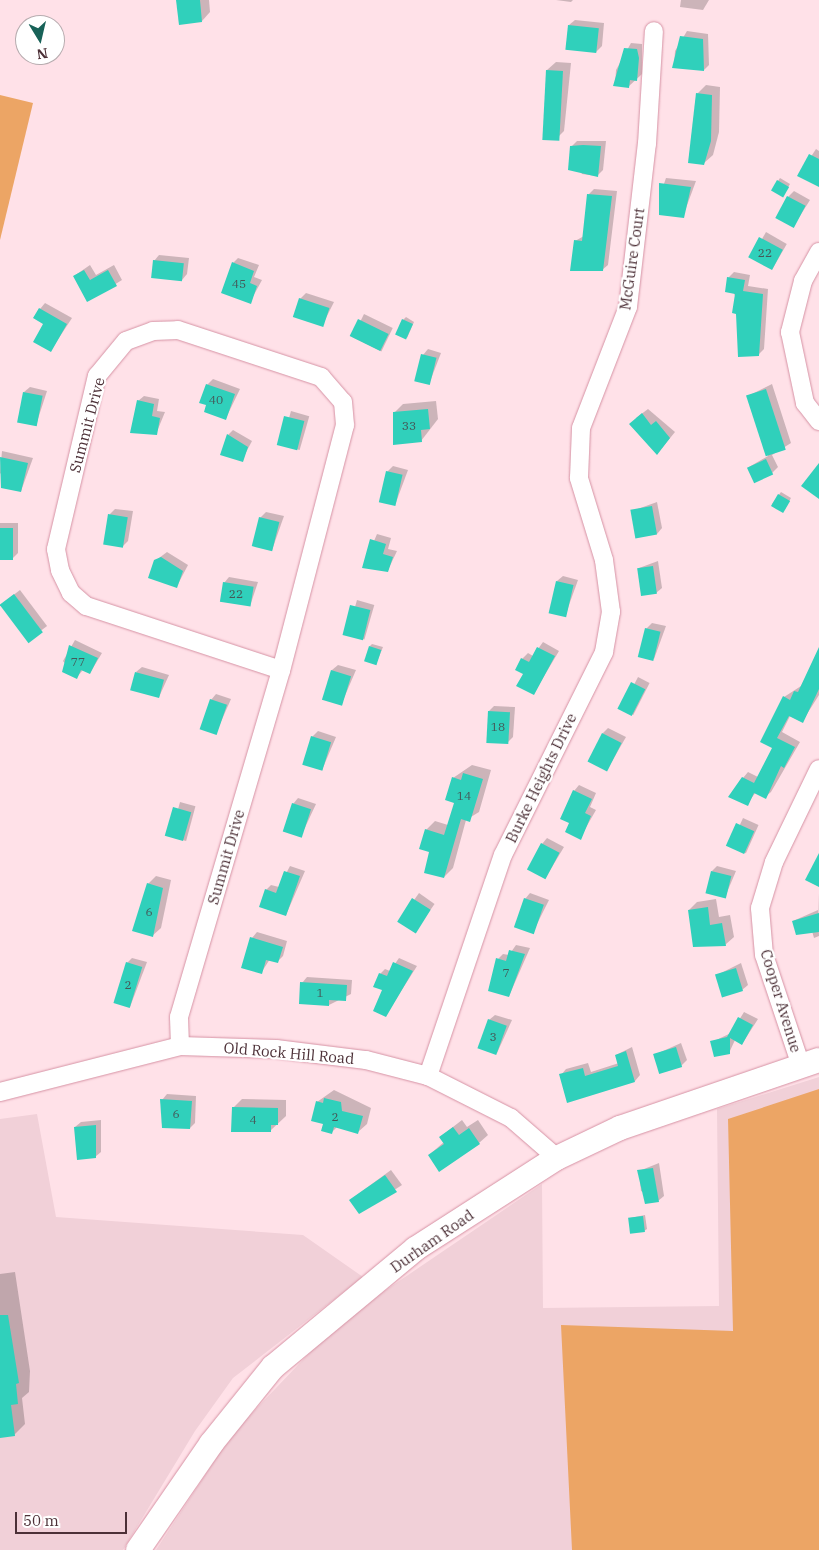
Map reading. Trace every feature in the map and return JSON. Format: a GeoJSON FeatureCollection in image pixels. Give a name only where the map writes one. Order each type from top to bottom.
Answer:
{"type":"FeatureCollection","features":[{"type":"Feature","properties":{"kind":"main road","name":"Durham Road"},"geometry":{"type":"LineString","coordinates":[[138,1550],[211,1444],[273,1367],[415,1249],[557,1158],[620,1128],[810,1063]]}},
{"type":"Feature","properties":{"kind":"street","name":"McGuire Court"},"geometry":{"type":"LineString","coordinates":[[579,478],[581,428],[628,307],[648,144],[654,32]]}},
{"type":"Feature","properties":{"kind":"street"},"geometry":{"type":"LineString","coordinates":[[819,252],[803,281],[790,332],[805,403],[819,421]]}},
{"type":"Feature","properties":{"kind":"street","name":"Summit Drive"},"geometry":{"type":"LineString","coordinates":[[180,1046],[179,1017],[281,670],[345,425],[343,402],[321,377],[178,330],[153,331],[126,341],[97,376],[56,549],[60,570],[71,593],[86,606],[281,670]]}},
{"type":"Feature","properties":{"kind":"street","name":"Burke Heights Drive"},"geometry":{"type":"LineString","coordinates":[[428,1076],[503,855],[604,652],[611,612],[604,560],[579,478]]}},
{"type":"Feature","properties":{"kind":"street","name":"Cooper Avenue"},"geometry":{"type":"LineString","coordinates":[[810,1063],[764,955],[760,908],[774,862],[819,769]]}},
{"type":"Feature","properties":{"kind":"street","name":"Old Rock Hill Road"},"geometry":{"type":"LineString","coordinates":[[0,1092],[180,1046],[276,1049],[366,1060],[428,1076],[511,1118],[557,1158]]}},
{"type":"Feature","properties":{"kind":"shaded area"},"geometry":{"type":"Polygon","coordinates":[[[0,95],[33,103],[0,240],[0,95]]]}},
{"type":"Feature","properties":{"kind":"shaded area"},"geometry":{"type":"Polygon","coordinates":[[[819,1077],[819,1550],[156,1550],[232,1434],[319,1343],[383,1292],[542,1184],[543,1308],[719,1306],[717,1109],[819,1077]]]}},
{"type":"Feature","properties":{"kind":"shaded area"},"geometry":{"type":"Polygon","coordinates":[[[819,1089],[819,1550],[572,1550],[561,1325],[733,1331],[728,1119],[819,1089]]]}},
{"type":"Feature","properties":{"kind":"shaded area"},"geometry":{"type":"Polygon","coordinates":[[[37,1114],[56,1217],[303,1235],[363,1277],[233,1378],[195,1431],[123,1550],[0,1550],[0,1119],[37,1114]]]}},
{"type":"Feature","properties":{"kind":"building"},"geometry":{"type":"Polygon","coordinates":[[[176,0],[200,0],[202,22],[179,25],[176,0]]]}},
{"type":"Feature","properties":{"kind":"building"},"geometry":{"type":"Polygon","coordinates":[[[568,25],[599,28],[596,53],[565,50],[568,25]]]}},
{"type":"Feature","properties":{"kind":"building"},"geometry":{"type":"Polygon","coordinates":[[[680,36],[703,39],[704,71],[672,68],[680,36]]]}},
{"type":"Feature","properties":{"kind":"building"},"geometry":{"type":"Polygon","coordinates":[[[624,48],[637,49],[639,58],[637,81],[630,80],[629,88],[613,86],[624,48]]]}},
{"type":"Feature","properties":{"kind":"building"},"geometry":{"type":"Polygon","coordinates":[[[546,70],[563,71],[559,141],[542,140],[546,70]]]}},
{"type":"Feature","properties":{"kind":"building"},"geometry":{"type":"Polygon","coordinates":[[[696,93],[712,95],[711,141],[704,165],[688,163],[696,93]]]}},
{"type":"Feature","properties":{"kind":"building"},"geometry":{"type":"Polygon","coordinates":[[[570,146],[601,146],[598,177],[568,170],[570,146]]]}},
{"type":"Feature","properties":{"kind":"building"},"geometry":{"type":"Polygon","coordinates":[[[809,154],[819,159],[819,187],[797,176],[809,154]]]}},
{"type":"Feature","properties":{"kind":"building"},"geometry":{"type":"Polygon","coordinates":[[[777,180],[789,187],[783,197],[771,190],[777,180]]]}},
{"type":"Feature","properties":{"kind":"building"},"geometry":{"type":"Polygon","coordinates":[[[659,183],[691,187],[684,218],[659,215],[659,183]]]}},
{"type":"Feature","properties":{"kind":"building"},"geometry":{"type":"Polygon","coordinates":[[[587,194],[612,196],[603,271],[570,271],[574,240],[582,241],[587,194]]]}},
{"type":"Feature","properties":{"kind":"building"},"geometry":{"type":"Polygon","coordinates":[[[787,196],[806,206],[794,228],[775,218],[787,196]]]}},
{"type":"Feature","properties":{"kind":"building"},"geometry":{"type":"Polygon","coordinates":[[[759,237],[783,250],[772,270],[748,257],[759,237]]]}},
{"type":"Feature","properties":{"kind":"building"},"geometry":{"type":"Polygon","coordinates":[[[153,260],[184,263],[182,281],[151,278],[153,260]]]}},
{"type":"Feature","properties":{"kind":"building"},"geometry":{"type":"Polygon","coordinates":[[[232,262],[254,271],[250,283],[257,286],[251,304],[221,293],[232,262]]]}},
{"type":"Feature","properties":{"kind":"building"},"geometry":{"type":"Polygon","coordinates":[[[84,270],[90,280],[108,270],[117,286],[87,302],[73,276],[84,270]]]}},
{"type":"Feature","properties":{"kind":"building"},"geometry":{"type":"Polygon","coordinates":[[[727,277],[745,280],[743,291],[763,294],[759,356],[738,357],[736,314],[732,313],[735,294],[725,292],[727,277]]]}},
{"type":"Feature","properties":{"kind":"building"},"geometry":{"type":"Polygon","coordinates":[[[299,298],[329,308],[323,327],[293,317],[299,298]]]}},
{"type":"Feature","properties":{"kind":"building"},"geometry":{"type":"Polygon","coordinates":[[[39,308],[67,324],[51,352],[33,342],[43,324],[33,318],[39,308]]]}},
{"type":"Feature","properties":{"kind":"building"},"geometry":{"type":"Polygon","coordinates":[[[358,319],[389,334],[380,351],[350,336],[358,319]]]}},
{"type":"Feature","properties":{"kind":"building"},"geometry":{"type":"Polygon","coordinates":[[[402,319],[413,324],[406,339],[395,335],[402,319]]]}},
{"type":"Feature","properties":{"kind":"building"},"geometry":{"type":"Polygon","coordinates":[[[421,354],[437,358],[430,385],[414,381],[421,354]]]}},
{"type":"Feature","properties":{"kind":"building"},"geometry":{"type":"Polygon","coordinates":[[[206,384],[235,394],[226,420],[204,412],[206,405],[199,403],[206,384]]]}},
{"type":"Feature","properties":{"kind":"building"},"geometry":{"type":"Polygon","coordinates":[[[766,389],[786,450],[766,456],[746,395],[766,389]]]}},
{"type":"Feature","properties":{"kind":"building"},"geometry":{"type":"Polygon","coordinates":[[[23,392],[43,396],[37,426],[17,422],[23,392]]]}},
{"type":"Feature","properties":{"kind":"building"},"geometry":{"type":"Polygon","coordinates":[[[137,400],[154,404],[152,416],[160,418],[157,435],[130,433],[137,400]]]}},
{"type":"Feature","properties":{"kind":"building"},"geometry":{"type":"Polygon","coordinates":[[[428,409],[430,429],[421,430],[422,442],[393,445],[393,412],[428,409]]]}},
{"type":"Feature","properties":{"kind":"building"},"geometry":{"type":"Polygon","coordinates":[[[642,413],[651,425],[656,421],[670,438],[657,455],[629,424],[642,413]]]}},
{"type":"Feature","properties":{"kind":"building"},"geometry":{"type":"Polygon","coordinates":[[[284,416],[304,421],[297,450],[277,445],[284,416]]]}},
{"type":"Feature","properties":{"kind":"building"},"geometry":{"type":"Polygon","coordinates":[[[227,434],[248,447],[243,462],[220,455],[227,434]]]}},
{"type":"Feature","properties":{"kind":"building"},"geometry":{"type":"Polygon","coordinates":[[[0,457],[28,463],[21,492],[1,488],[0,457]]]}},
{"type":"Feature","properties":{"kind":"building"},"geometry":{"type":"Polygon","coordinates":[[[766,459],[773,474],[754,483],[747,468],[766,459]]]}},
{"type":"Feature","properties":{"kind":"building"},"geometry":{"type":"Polygon","coordinates":[[[819,463],[819,499],[801,486],[819,463]]]}},
{"type":"Feature","properties":{"kind":"building"},"geometry":{"type":"Polygon","coordinates":[[[386,471],[403,475],[395,506],[379,502],[386,471]]]}},
{"type":"Feature","properties":{"kind":"building"},"geometry":{"type":"Polygon","coordinates":[[[778,494],[790,501],[783,513],[771,506],[778,494]]]}},
{"type":"Feature","properties":{"kind":"building"},"geometry":{"type":"Polygon","coordinates":[[[652,506],[657,535],[635,538],[630,510],[652,506]]]}},
{"type":"Feature","properties":{"kind":"building"},"geometry":{"type":"Polygon","coordinates":[[[108,514],[128,517],[123,548],[103,545],[108,514]]]}},
{"type":"Feature","properties":{"kind":"building"},"geometry":{"type":"Polygon","coordinates":[[[259,517],[279,522],[272,551],[252,546],[259,517]]]}},
{"type":"Feature","properties":{"kind":"building"},"geometry":{"type":"Polygon","coordinates":[[[0,528],[13,528],[13,560],[0,560],[0,528]]]}},
{"type":"Feature","properties":{"kind":"building"},"geometry":{"type":"Polygon","coordinates":[[[370,539],[386,544],[383,554],[393,557],[388,572],[362,568],[370,539]]]}},
{"type":"Feature","properties":{"kind":"building"},"geometry":{"type":"Polygon","coordinates":[[[161,557],[183,571],[177,588],[148,578],[154,560],[161,557]]]}},
{"type":"Feature","properties":{"kind":"building"},"geometry":{"type":"Polygon","coordinates":[[[653,566],[657,594],[641,596],[637,568],[653,566]]]}},
{"type":"Feature","properties":{"kind":"building"},"geometry":{"type":"Polygon","coordinates":[[[556,581],[574,585],[566,617],[549,613],[556,581]]]}},
{"type":"Feature","properties":{"kind":"building"},"geometry":{"type":"Polygon","coordinates":[[[223,582],[254,587],[250,607],[220,602],[223,582]]]}},
{"type":"Feature","properties":{"kind":"building"},"geometry":{"type":"Polygon","coordinates":[[[14,594],[43,632],[29,643],[0,605],[14,594]]]}},
{"type":"Feature","properties":{"kind":"building"},"geometry":{"type":"Polygon","coordinates":[[[350,605],[370,610],[363,640],[343,635],[350,605]]]}},
{"type":"Feature","properties":{"kind":"building"},"geometry":{"type":"Polygon","coordinates":[[[645,628],[661,632],[653,661],[638,657],[645,628]]]}},
{"type":"Feature","properties":{"kind":"building"},"geometry":{"type":"Polygon","coordinates":[[[69,645],[98,658],[90,674],[81,670],[77,679],[62,672],[69,645]]]}},
{"type":"Feature","properties":{"kind":"building"},"geometry":{"type":"Polygon","coordinates":[[[369,646],[381,650],[376,665],[364,661],[369,646]]]}},
{"type":"Feature","properties":{"kind":"building"},"geometry":{"type":"Polygon","coordinates":[[[537,647],[555,656],[534,695],[516,686],[523,674],[515,670],[521,658],[529,662],[537,647]]]}},
{"type":"Feature","properties":{"kind":"building"},"geometry":{"type":"Polygon","coordinates":[[[819,647],[819,689],[803,723],[789,716],[777,738],[795,747],[784,768],[781,766],[766,799],[754,793],[748,806],[728,797],[742,777],[754,783],[772,748],[760,742],[783,696],[790,700],[794,691],[798,692],[819,647]]]}},
{"type":"Feature","properties":{"kind":"building"},"geometry":{"type":"Polygon","coordinates":[[[331,670],[351,676],[342,706],[322,700],[331,670]]]}},
{"type":"Feature","properties":{"kind":"building"},"geometry":{"type":"Polygon","coordinates":[[[135,672],[164,680],[159,698],[130,690],[135,672]]]}},
{"type":"Feature","properties":{"kind":"building"},"geometry":{"type":"Polygon","coordinates":[[[631,682],[645,689],[632,716],[617,709],[631,682]]]}},
{"type":"Feature","properties":{"kind":"building"},"geometry":{"type":"Polygon","coordinates":[[[210,699],[227,705],[217,735],[200,729],[210,699]]]}},
{"type":"Feature","properties":{"kind":"building"},"geometry":{"type":"Polygon","coordinates":[[[488,711],[510,712],[508,744],[486,743],[488,711]]]}},
{"type":"Feature","properties":{"kind":"building"},"geometry":{"type":"Polygon","coordinates":[[[602,733],[622,743],[607,771],[587,762],[602,733]]]}},
{"type":"Feature","properties":{"kind":"building"},"geometry":{"type":"Polygon","coordinates":[[[311,736],[331,742],[322,771],[302,765],[311,736]]]}},
{"type":"Feature","properties":{"kind":"building"},"geometry":{"type":"Polygon","coordinates":[[[463,773],[483,779],[470,822],[461,819],[444,878],[424,873],[429,852],[419,849],[425,829],[444,835],[454,803],[445,800],[452,777],[461,780],[463,773]]]}},
{"type":"Feature","properties":{"kind":"building"},"geometry":{"type":"Polygon","coordinates":[[[573,790],[592,799],[585,813],[591,816],[581,840],[565,832],[569,823],[560,819],[573,790]]]}},
{"type":"Feature","properties":{"kind":"building"},"geometry":{"type":"Polygon","coordinates":[[[292,803],[311,809],[302,838],[283,832],[292,803]]]}},
{"type":"Feature","properties":{"kind":"building"},"geometry":{"type":"Polygon","coordinates":[[[173,807],[191,812],[183,841],[165,836],[173,807]]]}},
{"type":"Feature","properties":{"kind":"building"},"geometry":{"type":"Polygon","coordinates":[[[736,823],[754,831],[744,854],[726,846],[736,823]]]}},
{"type":"Feature","properties":{"kind":"building"},"geometry":{"type":"Polygon","coordinates":[[[541,843],[560,853],[545,879],[527,869],[541,843]]]}},
{"type":"Feature","properties":{"kind":"building"},"geometry":{"type":"Polygon","coordinates":[[[819,853],[819,887],[805,880],[819,853]]]}},
{"type":"Feature","properties":{"kind":"building"},"geometry":{"type":"Polygon","coordinates":[[[284,871],[300,876],[286,916],[259,907],[265,889],[276,893],[284,871]]]}},
{"type":"Feature","properties":{"kind":"building"},"geometry":{"type":"Polygon","coordinates":[[[711,871],[731,876],[726,898],[705,893],[711,871]]]}},
{"type":"Feature","properties":{"kind":"building"},"geometry":{"type":"Polygon","coordinates":[[[147,883],[163,888],[153,937],[132,931],[147,883]]]}},
{"type":"Feature","properties":{"kind":"building"},"geometry":{"type":"Polygon","coordinates":[[[412,898],[431,910],[416,933],[397,922],[412,898]]]}},
{"type":"Feature","properties":{"kind":"building"},"geometry":{"type":"Polygon","coordinates":[[[524,898],[544,905],[534,934],[514,927],[524,898]]]}},
{"type":"Feature","properties":{"kind":"building"},"geometry":{"type":"Polygon","coordinates":[[[708,907],[710,925],[722,923],[726,946],[693,947],[688,910],[708,907]]]}},
{"type":"Feature","properties":{"kind":"building"},"geometry":{"type":"Polygon","coordinates":[[[819,913],[819,932],[796,935],[792,921],[819,913]]]}},
{"type":"Feature","properties":{"kind":"building"},"geometry":{"type":"Polygon","coordinates":[[[250,937],[283,947],[278,963],[266,960],[262,974],[241,968],[250,937]]]}},
{"type":"Feature","properties":{"kind":"building"},"geometry":{"type":"Polygon","coordinates":[[[509,950],[525,954],[509,997],[488,991],[496,958],[506,961],[509,950]]]}},
{"type":"Feature","properties":{"kind":"building"},"geometry":{"type":"Polygon","coordinates":[[[126,962],[142,967],[130,1008],[113,1003],[126,962]]]}},
{"type":"Feature","properties":{"kind":"building"},"geometry":{"type":"Polygon","coordinates":[[[393,962],[413,971],[386,1017],[373,1011],[382,990],[373,987],[379,973],[387,976],[393,962]]]}},
{"type":"Feature","properties":{"kind":"building"},"geometry":{"type":"Polygon","coordinates":[[[736,968],[743,991],[722,997],[715,974],[736,968]]]}},
{"type":"Feature","properties":{"kind":"building"},"geometry":{"type":"Polygon","coordinates":[[[300,982],[347,985],[346,1001],[329,1000],[329,1006],[299,1004],[300,982]]]}},
{"type":"Feature","properties":{"kind":"building"},"geometry":{"type":"Polygon","coordinates":[[[738,1017],[753,1025],[742,1045],[730,1038],[730,1054],[714,1057],[710,1041],[727,1037],[738,1017]]]}},
{"type":"Feature","properties":{"kind":"building"},"geometry":{"type":"Polygon","coordinates":[[[488,1019],[507,1026],[496,1055],[477,1048],[488,1019]]]}},
{"type":"Feature","properties":{"kind":"building"},"geometry":{"type":"Polygon","coordinates":[[[676,1047],[682,1067],[659,1074],[653,1054],[676,1047]]]}},
{"type":"Feature","properties":{"kind":"building"},"geometry":{"type":"Polygon","coordinates":[[[626,1051],[635,1082],[567,1103],[559,1074],[583,1068],[585,1076],[618,1066],[615,1055],[626,1051]]]}},
{"type":"Feature","properties":{"kind":"building"},"geometry":{"type":"Polygon","coordinates":[[[324,1098],[341,1102],[342,1111],[363,1116],[358,1134],[334,1127],[332,1134],[321,1131],[323,1124],[311,1121],[316,1101],[323,1103],[324,1098]]]}},
{"type":"Feature","properties":{"kind":"building"},"geometry":{"type":"Polygon","coordinates":[[[160,1099],[192,1101],[190,1129],[162,1128],[160,1099]]]}},
{"type":"Feature","properties":{"kind":"building"},"geometry":{"type":"Polygon","coordinates":[[[232,1107],[278,1108],[278,1125],[271,1125],[271,1132],[231,1132],[232,1107]]]}},
{"type":"Feature","properties":{"kind":"building"},"geometry":{"type":"Polygon","coordinates":[[[96,1125],[96,1158],[77,1160],[74,1127],[96,1125]]]}},
{"type":"Feature","properties":{"kind":"building"},"geometry":{"type":"Polygon","coordinates":[[[453,1127],[459,1135],[469,1128],[480,1144],[439,1172],[428,1155],[444,1144],[439,1137],[453,1127]]]}},
{"type":"Feature","properties":{"kind":"building"},"geometry":{"type":"Polygon","coordinates":[[[653,1168],[659,1202],[645,1204],[637,1170],[653,1168]]]}},
{"type":"Feature","properties":{"kind":"building"},"geometry":{"type":"Polygon","coordinates":[[[385,1175],[397,1192],[359,1214],[349,1200],[385,1175]]]}},
{"type":"Feature","properties":{"kind":"building"},"geometry":{"type":"Polygon","coordinates":[[[643,1216],[645,1232],[630,1234],[628,1218],[643,1216]]]}},
{"type":"Feature","properties":{"kind":"building"},"geometry":{"type":"Polygon","coordinates":[[[0,1315],[8,1315],[19,1383],[16,1384],[18,1404],[11,1405],[15,1436],[0,1438],[0,1315]]]}}]}
